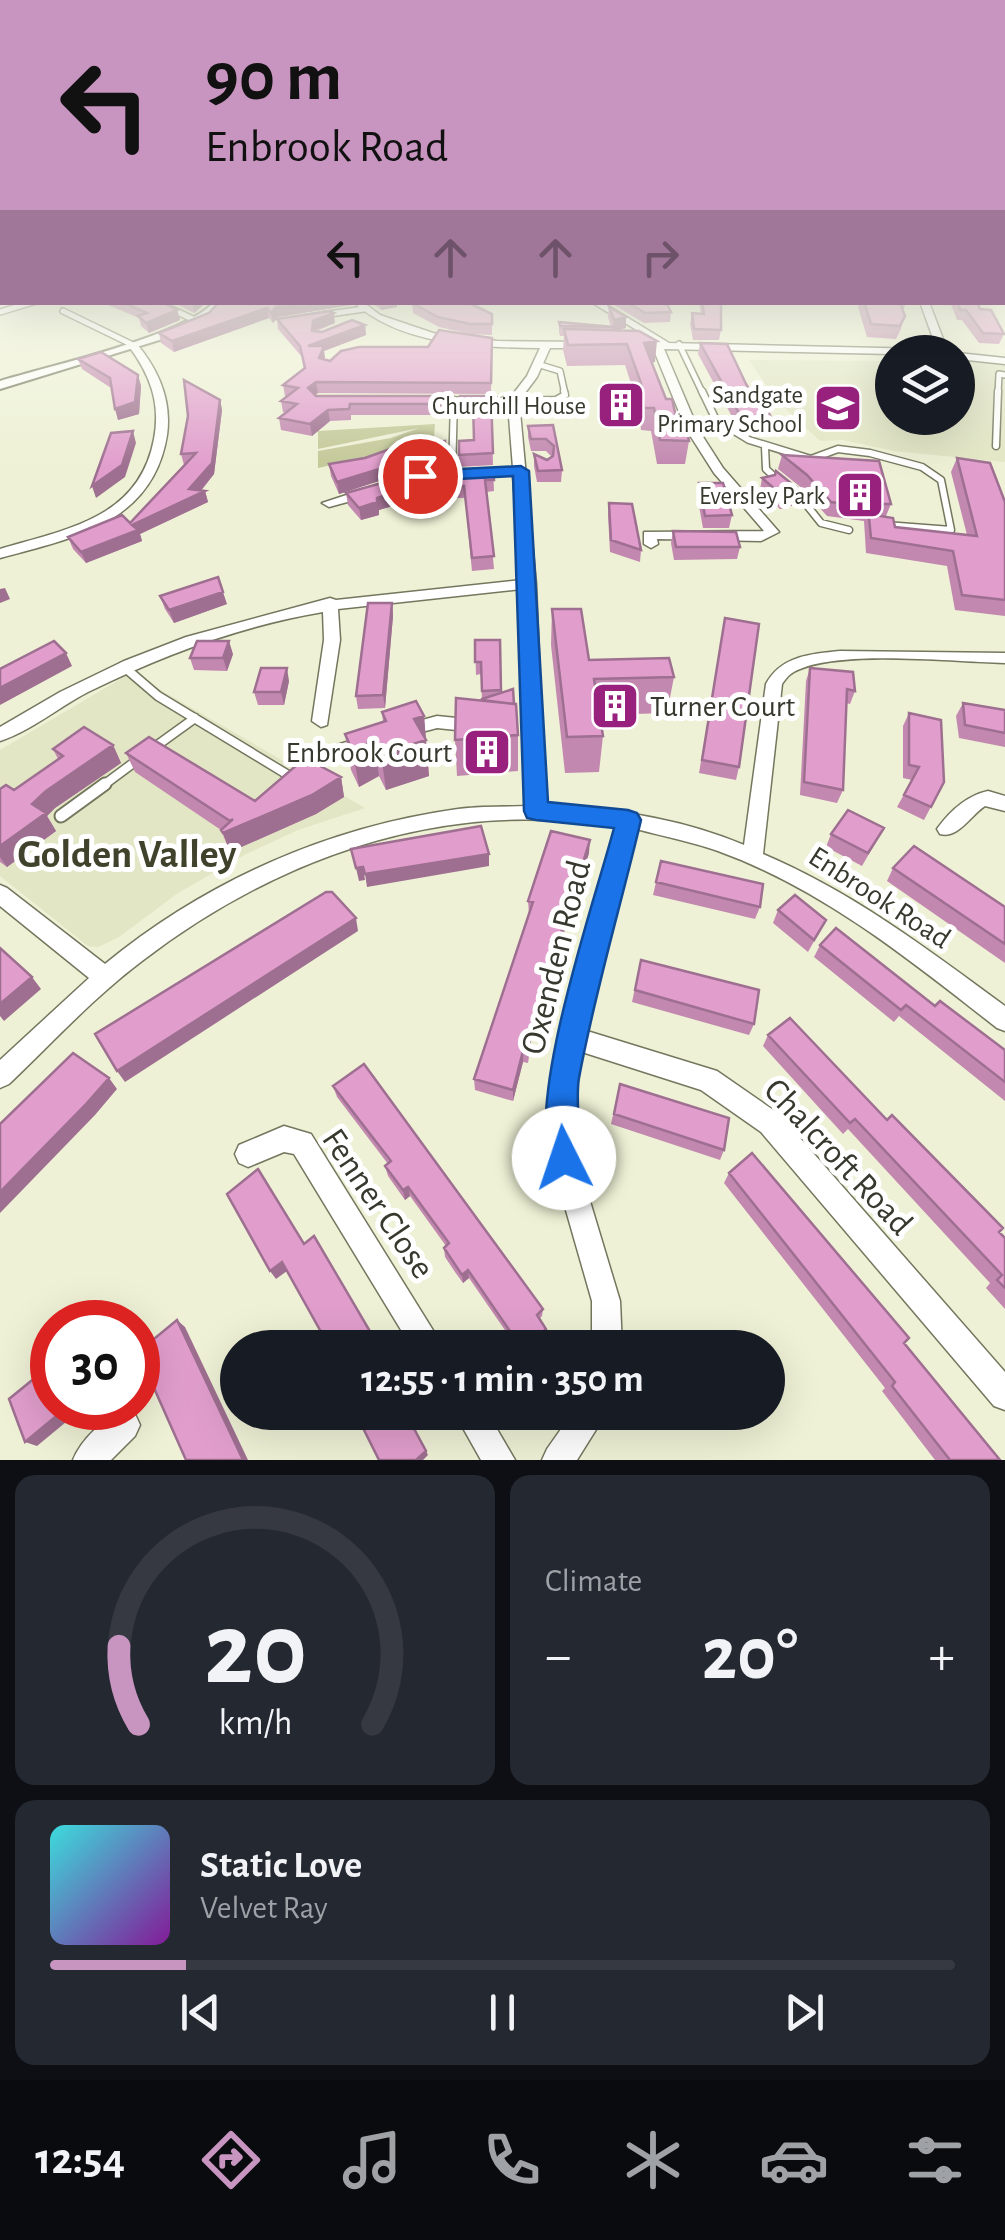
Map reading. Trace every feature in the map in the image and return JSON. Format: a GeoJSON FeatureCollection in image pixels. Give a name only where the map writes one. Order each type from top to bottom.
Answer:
{"type":"FeatureCollection","features":[{"type":"Feature","properties":{"kind":"street"},"geometry":{"type":"LineString","coordinates":[[2,383],[173,331]]}},
{"type":"Feature","properties":{"kind":"street"},"geometry":{"type":"LineString","coordinates":[[430,331],[446,337],[596,345]]}},
{"type":"Feature","properties":{"kind":"street"},"geometry":{"type":"LineString","coordinates":[[646,331],[668,344],[692,429],[718,470],[772,532],[760,536],[649,535]]}},
{"type":"Feature","properties":{"kind":"street"},"geometry":{"type":"LineString","coordinates":[[0,554],[111,514],[148,484],[162,442],[164,415],[158,384],[133,345]]}},
{"type":"Feature","properties":{"kind":"street"},"geometry":{"type":"LineString","coordinates":[[513,401],[546,345]]}},
{"type":"Feature","properties":{"kind":"street"},"geometry":{"type":"LineString","coordinates":[[612,345],[875,350]]}},
{"type":"Feature","properties":{"kind":"street"},"geometry":{"type":"LineString","coordinates":[[975,358],[1005,361]]}},
{"type":"Feature","properties":{"kind":"street"},"geometry":{"type":"LineString","coordinates":[[415,400],[513,401]]}},
{"type":"Feature","properties":{"kind":"street"},"geometry":{"type":"LineString","coordinates":[[513,401],[524,420],[529,584],[512,729],[536,811]]}},
{"type":"Feature","properties":{"kind":"street"},"geometry":{"type":"LineString","coordinates":[[436,474],[524,463]]}},
{"type":"Feature","properties":{"kind":"street"},"geometry":{"type":"LineString","coordinates":[[329,504],[384,487]]}},
{"type":"Feature","properties":{"kind":"street"},"geometry":{"type":"LineString","coordinates":[[0,735],[123,666],[182,640],[241,622],[330,603],[529,584]]}},
{"type":"Feature","properties":{"kind":"street"},"geometry":{"type":"LineString","coordinates":[[321,721],[332,640],[330,603]]}},
{"type":"Feature","properties":{"kind":"street"},"geometry":{"type":"LineString","coordinates":[[753,856],[774,684],[781,672],[800,662],[840,658],[1005,658]]}},
{"type":"Feature","properties":{"kind":"street"},"geometry":{"type":"LineString","coordinates":[[312,760],[438,722],[512,729]]}},
{"type":"Feature","properties":{"kind":"street"},"geometry":{"type":"LineString","coordinates":[[947,829],[980,798],[988,796],[1005,804]]}},
{"type":"Feature","properties":{"kind":"street","name":"Enbrook Road"},"geometry":{"type":"LineString","coordinates":[[0,1076],[106,978],[170,928],[247,880],[326,846],[402,824],[467,814],[536,811],[628,820],[693,835],[753,856],[857,911],[1005,1020]]}},
{"type":"Feature","properties":{"kind":"street","name":"Oxenden Road"},"geometry":{"type":"LineString","coordinates":[[607,1330],[606,1301],[564,1158],[560,1126],[563,1081],[628,820]]}},
{"type":"Feature","properties":{"kind":"street"},"geometry":{"type":"LineString","coordinates":[[0,894],[106,978]]}},
{"type":"Feature","properties":{"kind":"street","name":"Chalcroft Road"},"geometry":{"type":"LineString","coordinates":[[573,1038],[708,1080],[759,1115],[1005,1394]]}},
{"type":"Feature","properties":{"kind":"street","name":"Fenner Close"},"geometry":{"type":"LineString","coordinates":[[248,1154],[289,1138],[302,1143],[418,1330]]}},
{"type":"Feature","properties":{"kind":"street"},"geometry":{"type":"LineString","coordinates":[[94,1459],[120,1430]]}},
{"type":"Feature","properties":{"kind":"street"},"geometry":{"type":"LineString","coordinates":[[480,1430],[499,1460]]}},
{"type":"Feature","properties":{"kind":"street"},"geometry":{"type":"LineString","coordinates":[[558,1460],[579,1430]]}},
{"type":"Feature","properties":{"kind":"lane"},"geometry":{"type":"LineString","coordinates":[[104,331],[133,345]]}},
{"type":"Feature","properties":{"kind":"lane"},"geometry":{"type":"LineString","coordinates":[[668,344],[686,364],[716,420],[765,447],[811,459],[838,449],[870,453],[922,467],[941,480],[950,530],[874,524]]}},
{"type":"Feature","properties":{"kind":"lane"},"geometry":{"type":"LineString","coordinates":[[513,401],[556,400],[564,395],[560,371],[537,364]]}},
{"type":"Feature","properties":{"kind":"lane"},"geometry":{"type":"LineString","coordinates":[[996,446],[999,374],[1005,375]]}},
{"type":"Feature","properties":{"kind":"lane"},"geometry":{"type":"LineString","coordinates":[[452,473],[454,400]]}},
{"type":"Feature","properties":{"kind":"lane"},"geometry":{"type":"LineString","coordinates":[[765,447],[766,470],[771,477],[795,490],[820,523],[849,530]]}},
{"type":"Feature","properties":{"kind":"lane"},"geometry":{"type":"LineString","coordinates":[[123,666],[158,696],[296,780]]}},
{"type":"Feature","properties":{"kind":"lane"},"geometry":{"type":"LineString","coordinates":[[60,816],[195,718]]}},
{"type":"Feature","properties":{"kind":"shaded area","name":"Sandgate Primary School"},"geometry":{"type":"Polygon","coordinates":[[[749,360],[875,361],[875,435],[975,435],[975,362],[1005,363],[1005,462],[893,451],[843,440],[820,441],[777,401],[749,360]]]}},
{"type":"Feature","properties":{"kind":"shaded area"},"geometry":{"type":"Polygon","coordinates":[[[435,424],[433,449],[408,448],[318,468],[318,451],[391,438],[419,428],[318,449],[318,431],[435,424]]]}},
{"type":"Feature","properties":{"kind":"shaded area"},"geometry":{"type":"Polygon","coordinates":[[[131,673],[365,808],[298,830],[246,854],[178,893],[119,937],[98,947],[88,946],[0,876],[0,750],[131,673]]]}},
{"type":"Feature","properties":{"kind":"building"},"geometry":{"type":"Polygon","coordinates":[[[164,331],[200,331],[172,341],[159,333],[164,331]]]}},
{"type":"Feature","properties":{"kind":"building"},"geometry":{"type":"Polygon","coordinates":[[[287,331],[348,331],[308,346],[324,346],[319,358],[330,361],[341,351],[359,347],[428,347],[438,331],[492,338],[491,383],[316,382],[308,388],[316,396],[446,396],[446,404],[350,404],[349,409],[328,410],[310,424],[279,418],[297,404],[281,401],[298,388],[283,385],[305,368],[300,346],[287,331]]]}},
{"type":"Feature","properties":{"kind":"building"},"geometry":{"type":"Polygon","coordinates":[[[565,331],[639,331],[657,341],[644,343],[666,399],[672,399],[677,421],[685,421],[689,441],[660,440],[654,408],[644,408],[641,383],[627,344],[568,345],[565,331]]]}},
{"type":"Feature","properties":{"kind":"building"},"geometry":{"type":"Polygon","coordinates":[[[700,343],[727,344],[746,384],[753,395],[759,395],[772,419],[749,419],[739,413],[700,343]]]}},
{"type":"Feature","properties":{"kind":"building"},"geometry":{"type":"Polygon","coordinates":[[[101,352],[138,375],[135,402],[115,409],[110,378],[78,359],[101,352]]]}},
{"type":"Feature","properties":{"kind":"building"},"geometry":{"type":"Polygon","coordinates":[[[184,380],[220,400],[212,463],[189,489],[205,491],[132,525],[138,530],[81,552],[68,537],[122,515],[130,523],[196,453],[181,454],[188,416],[184,380]]]}},
{"type":"Feature","properties":{"kind":"building"},"geometry":{"type":"Polygon","coordinates":[[[460,396],[491,396],[493,453],[459,455],[459,441],[474,440],[473,403],[460,403],[460,396]]]}},
{"type":"Feature","properties":{"kind":"building"},"geometry":{"type":"Polygon","coordinates":[[[553,425],[562,470],[538,471],[534,454],[547,460],[553,456],[554,446],[546,439],[531,439],[528,426],[553,425]]]}},
{"type":"Feature","properties":{"kind":"building"},"geometry":{"type":"Polygon","coordinates":[[[133,431],[122,465],[92,486],[111,433],[133,431]]]}},
{"type":"Feature","properties":{"kind":"building"},"geometry":{"type":"Polygon","coordinates":[[[445,441],[445,455],[418,457],[337,482],[329,464],[393,448],[445,441]]]}},
{"type":"Feature","properties":{"kind":"building"},"geometry":{"type":"Polygon","coordinates":[[[782,455],[879,461],[891,504],[875,504],[874,515],[893,518],[895,527],[977,536],[957,458],[990,463],[1005,502],[1005,600],[962,595],[953,551],[871,538],[868,507],[831,502],[782,455]]]}},
{"type":"Feature","properties":{"kind":"building"},"geometry":{"type":"Polygon","coordinates":[[[493,468],[494,480],[485,480],[494,556],[472,558],[464,486],[418,486],[377,498],[377,502],[359,508],[346,493],[421,472],[493,468]]]}},
{"type":"Feature","properties":{"kind":"building"},"geometry":{"type":"Polygon","coordinates":[[[776,471],[802,492],[783,496],[762,478],[775,475],[776,471]]]}},
{"type":"Feature","properties":{"kind":"building"},"geometry":{"type":"Polygon","coordinates":[[[699,483],[723,483],[732,515],[705,516],[699,483]]]}},
{"type":"Feature","properties":{"kind":"building"},"geometry":{"type":"Polygon","coordinates":[[[609,503],[632,504],[641,550],[611,540],[609,503]]]}},
{"type":"Feature","properties":{"kind":"building"},"geometry":{"type":"Polygon","coordinates":[[[673,531],[736,532],[740,547],[676,547],[673,531]]]}},
{"type":"Feature","properties":{"kind":"building"},"geometry":{"type":"Polygon","coordinates":[[[218,577],[223,592],[169,610],[160,596],[218,577]]]}},
{"type":"Feature","properties":{"kind":"building"},"geometry":{"type":"Polygon","coordinates":[[[368,603],[392,603],[383,695],[356,696],[368,603]]]}},
{"type":"Feature","properties":{"kind":"building"},"geometry":{"type":"Polygon","coordinates":[[[552,609],[581,609],[589,660],[669,658],[674,677],[594,679],[603,736],[567,737],[552,609]]]}},
{"type":"Feature","properties":{"kind":"building"},"geometry":{"type":"Polygon","coordinates":[[[725,618],[759,624],[739,767],[702,760],[725,618]]]}},
{"type":"Feature","properties":{"kind":"building"},"geometry":{"type":"Polygon","coordinates":[[[475,640],[500,640],[501,690],[482,691],[475,640]]]}},
{"type":"Feature","properties":{"kind":"building"},"geometry":{"type":"Polygon","coordinates":[[[54,641],[66,653],[0,688],[0,669],[54,641]]]}},
{"type":"Feature","properties":{"kind":"building"},"geometry":{"type":"Polygon","coordinates":[[[197,641],[229,641],[223,658],[190,658],[197,641]]]}},
{"type":"Feature","properties":{"kind":"building"},"geometry":{"type":"Polygon","coordinates":[[[261,668],[287,668],[281,692],[254,692],[261,668]]]}},
{"type":"Feature","properties":{"kind":"building"},"geometry":{"type":"Polygon","coordinates":[[[810,668],[853,672],[855,691],[847,689],[843,790],[804,782],[810,668]]]}},
{"type":"Feature","properties":{"kind":"building"},"geometry":{"type":"Polygon","coordinates":[[[513,689],[514,704],[482,700],[482,699],[513,689]]]}},
{"type":"Feature","properties":{"kind":"building"},"geometry":{"type":"Polygon","coordinates":[[[456,698],[516,704],[518,735],[455,740],[456,698]]]}},
{"type":"Feature","properties":{"kind":"building"},"geometry":{"type":"Polygon","coordinates":[[[416,701],[424,716],[414,719],[426,740],[381,754],[374,740],[353,752],[345,734],[386,721],[382,712],[416,701]]]}},
{"type":"Feature","properties":{"kind":"building"},"geometry":{"type":"Polygon","coordinates":[[[963,703],[1005,710],[1005,733],[965,725],[963,703]]]}},
{"type":"Feature","properties":{"kind":"building"},"geometry":{"type":"Polygon","coordinates":[[[909,713],[941,720],[944,782],[931,807],[904,795],[919,767],[909,765],[909,713]]]}},
{"type":"Feature","properties":{"kind":"building"},"geometry":{"type":"Polygon","coordinates":[[[84,727],[113,745],[46,791],[32,804],[46,813],[0,846],[0,789],[6,785],[14,790],[63,756],[53,749],[84,727]]]}},
{"type":"Feature","properties":{"kind":"building"},"geometry":{"type":"Polygon","coordinates":[[[149,737],[255,801],[305,758],[341,777],[312,795],[223,833],[221,830],[233,819],[230,821],[126,753],[149,737]]]}},
{"type":"Feature","properties":{"kind":"building"},"geometry":{"type":"Polygon","coordinates":[[[848,810],[884,828],[868,853],[831,834],[848,810]]]}},
{"type":"Feature","properties":{"kind":"building"},"geometry":{"type":"Polygon","coordinates":[[[481,826],[489,854],[365,874],[363,867],[356,868],[351,849],[481,826]]]}},
{"type":"Feature","properties":{"kind":"building"},"geometry":{"type":"Polygon","coordinates":[[[551,831],[590,840],[533,1022],[528,1052],[523,1051],[513,1090],[474,1079],[533,902],[528,901],[551,831]]]}},
{"type":"Feature","properties":{"kind":"building"},"geometry":{"type":"Polygon","coordinates":[[[914,846],[1005,907],[1005,944],[893,868],[914,846]]]}},
{"type":"Feature","properties":{"kind":"building"},"geometry":{"type":"Polygon","coordinates":[[[661,861],[763,884],[760,907],[656,882],[661,861]]]}},
{"type":"Feature","properties":{"kind":"building"},"geometry":{"type":"Polygon","coordinates":[[[326,892],[332,892],[356,918],[117,1071],[95,1034],[326,892]]]}},
{"type":"Feature","properties":{"kind":"building"},"geometry":{"type":"Polygon","coordinates":[[[795,895],[826,920],[814,940],[778,910],[795,895]]]}},
{"type":"Feature","properties":{"kind":"building"},"geometry":{"type":"Polygon","coordinates":[[[836,928],[935,1006],[940,1001],[1005,1050],[1005,1082],[906,1005],[901,1010],[820,945],[836,928]]]}},
{"type":"Feature","properties":{"kind":"building"},"geometry":{"type":"Polygon","coordinates":[[[0,948],[32,977],[0,1004],[0,948]]]}},
{"type":"Feature","properties":{"kind":"building"},"geometry":{"type":"Polygon","coordinates":[[[641,960],[759,990],[754,1024],[635,990],[641,960]]]}},
{"type":"Feature","properties":{"kind":"building"},"geometry":{"type":"Polygon","coordinates":[[[790,1018],[887,1120],[892,1115],[1003,1228],[999,1232],[1005,1238],[1005,1288],[997,1280],[1002,1275],[855,1119],[850,1123],[768,1035],[790,1018]]]}},
{"type":"Feature","properties":{"kind":"building"},"geometry":{"type":"Polygon","coordinates":[[[73,1053],[109,1078],[0,1192],[0,1124],[73,1053]]]}},
{"type":"Feature","properties":{"kind":"building"},"geometry":{"type":"Polygon","coordinates":[[[364,1064],[543,1309],[537,1315],[545,1330],[509,1330],[468,1270],[462,1275],[444,1248],[449,1243],[408,1187],[403,1190],[385,1166],[391,1161],[333,1086],[364,1064]]]}},
{"type":"Feature","properties":{"kind":"building"},"geometry":{"type":"Polygon","coordinates":[[[620,1084],[729,1118],[724,1150],[614,1114],[620,1084]]]}},
{"type":"Feature","properties":{"kind":"building"},"geometry":{"type":"Polygon","coordinates":[[[752,1153],[909,1338],[904,1343],[1000,1460],[950,1460],[892,1386],[895,1382],[729,1173],[752,1153]]]}},
{"type":"Feature","properties":{"kind":"building"},"geometry":{"type":"Polygon","coordinates":[[[258,1169],[304,1244],[314,1236],[369,1330],[320,1330],[282,1262],[270,1271],[227,1194],[258,1169]]]}},
{"type":"Feature","properties":{"kind":"building"},"geometry":{"type":"Polygon","coordinates":[[[177,1320],[220,1411],[220,1430],[229,1430],[243,1460],[186,1460],[160,1402],[160,1334],[177,1320]]]}},
{"type":"Feature","properties":{"kind":"building"},"geometry":{"type":"Polygon","coordinates":[[[30,1382],[30,1430],[39,1430],[25,1442],[9,1399],[30,1382]]]}},
{"type":"Feature","properties":{"kind":"building"},"geometry":{"type":"Polygon","coordinates":[[[364,1430],[415,1430],[426,1451],[416,1460],[379,1460],[364,1430]]]}},
{"type":"Feature","properties":{"kind":"place","name":"Churchill House"},"geometry":{"type":"Point","coordinates":[621,405]}},
{"type":"Feature","properties":{"kind":"place","name":"Sandgate Primary School"},"geometry":{"type":"Point","coordinates":[838,408]}},
{"type":"Feature","properties":{"kind":"place","name":"Eversley Park"},"geometry":{"type":"Point","coordinates":[860,495]}},
{"type":"Feature","properties":{"kind":"place","name":"Turner Court"},"geometry":{"type":"Point","coordinates":[615,706]}},
{"type":"Feature","properties":{"kind":"place","name":"Enbrook Court"},"geometry":{"type":"Point","coordinates":[487,752]}},
{"type":"Feature","properties":{"kind":"district","name":"Golden Valley"},"geometry":{"type":"Point","coordinates":[127,853]}},
{"type":"Feature","properties":{"kind":"route"},"geometry":{"type":"LineString","coordinates":[[420,476],[521,471],[529,584],[536,811],[628,820],[563,1081],[560,1126],[564,1158]]}}]}
